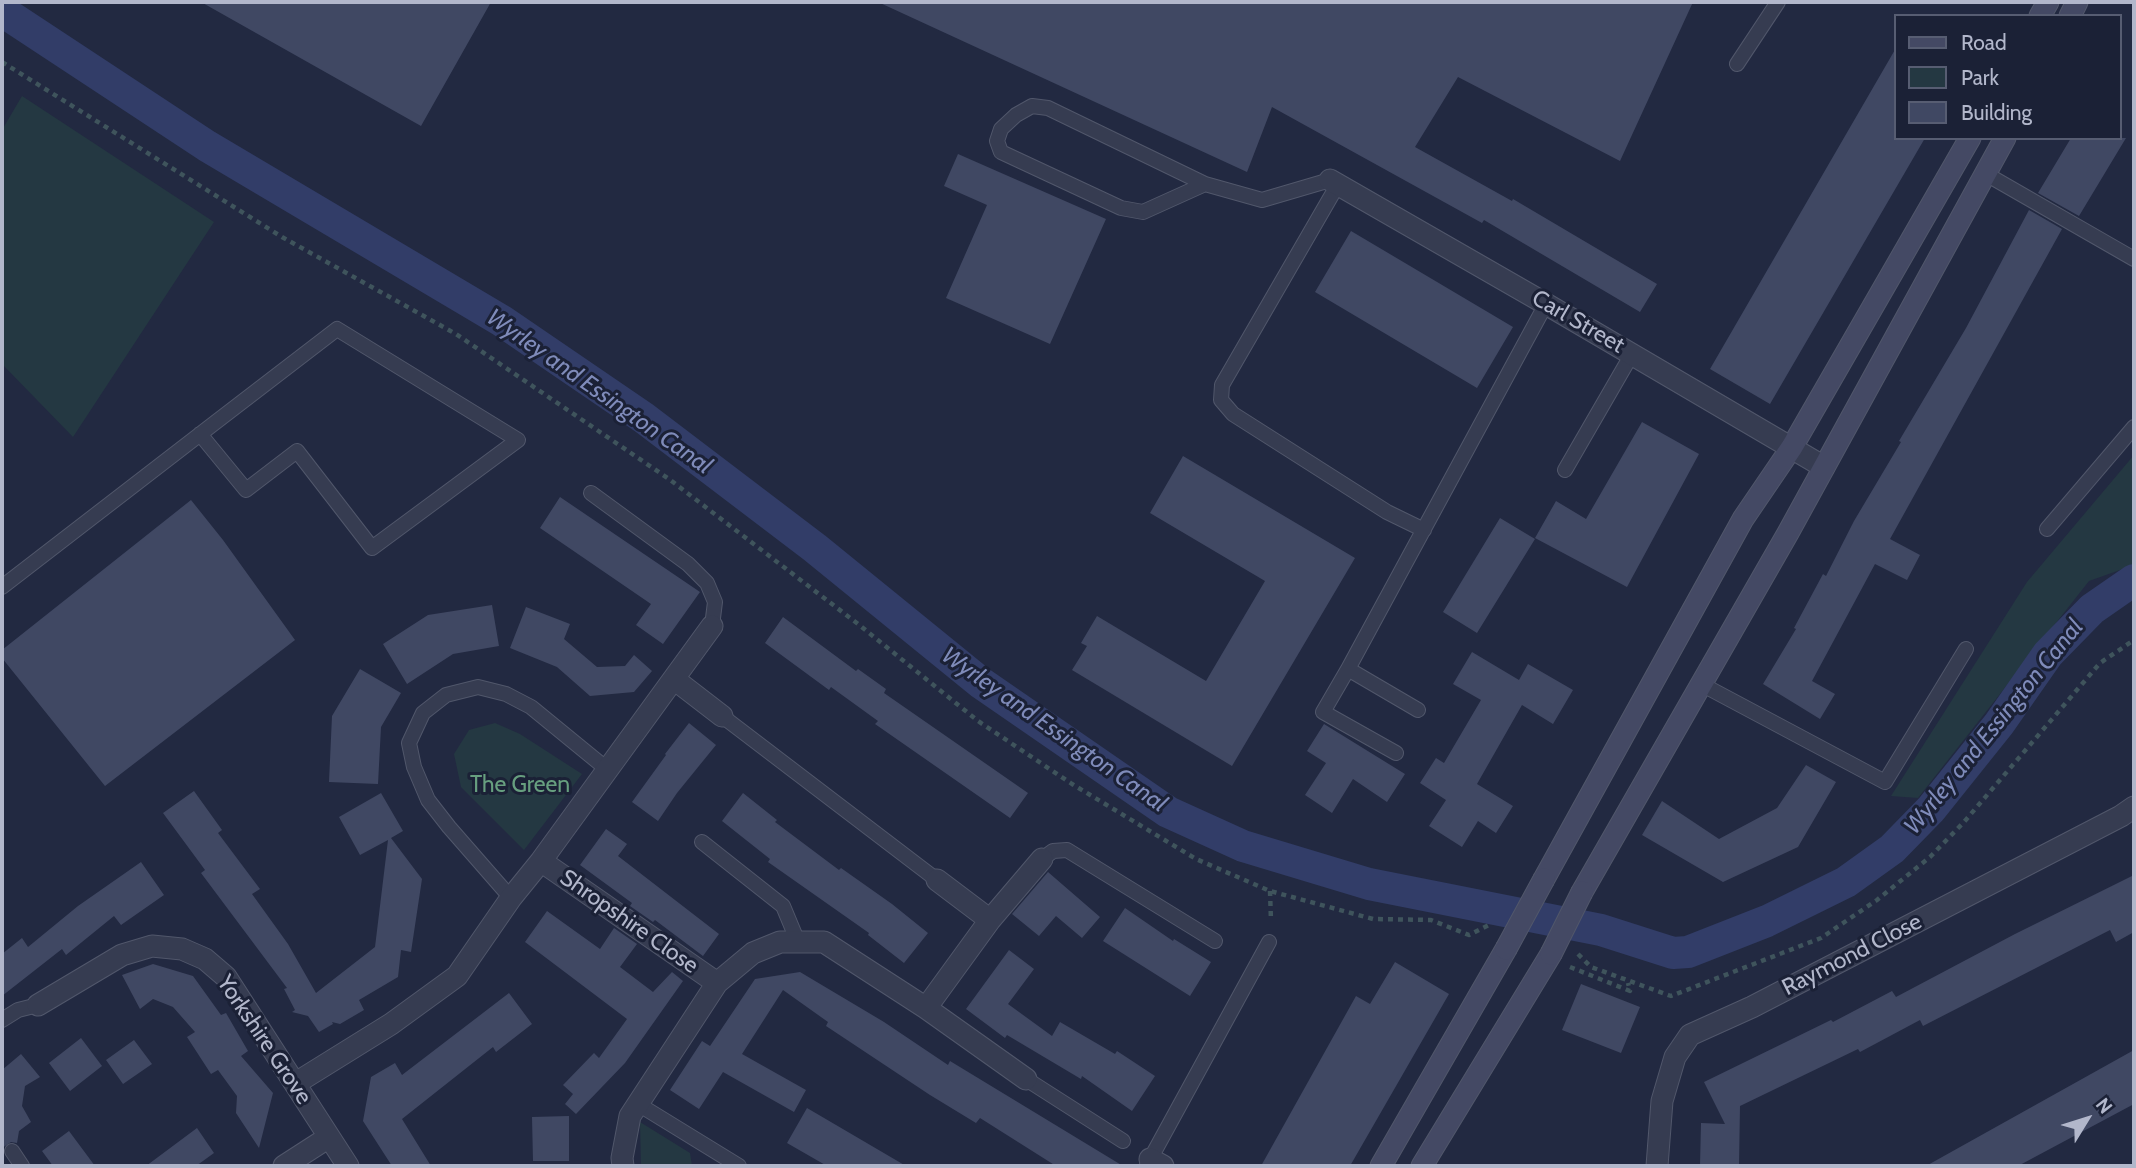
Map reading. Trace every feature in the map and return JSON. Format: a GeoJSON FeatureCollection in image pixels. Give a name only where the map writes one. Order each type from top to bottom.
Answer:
{"type":"FeatureCollection","features":[{"type":"Feature","properties":{"kind":"main road"},"geometry":{"type":"LineString","coordinates":[[1381,1166],[1506,949],[1742,519],[1792,447],[1969,140]]}},
{"type":"Feature","properties":{"kind":"main road"},"geometry":{"type":"LineString","coordinates":[[1422,1166],[1550,956],[1582,892],[1824,467],[2004,140]]}},
{"type":"Feature","properties":{"kind":"main road"},"geometry":{"type":"LineString","coordinates":[[1432,1079],[1465,1096]]}},
{"type":"Feature","properties":{"kind":"street","name":"Carl Street"},"geometry":{"type":"LineString","coordinates":[[1333,183],[1824,467]]}},
{"type":"Feature","properties":{"kind":"street","name":"Shropshire Close"},"geometry":{"type":"LineString","coordinates":[[296,1083],[391,1024],[457,976],[511,898],[541,861],[712,626]]}},
{"type":"Feature","properties":{"kind":"street"},"geometry":{"type":"LineString","coordinates":[[674,679],[722,716]]}},
{"type":"Feature","properties":{"kind":"street","name":"Raymond Close"},"geometry":{"type":"LineString","coordinates":[[1657,1166],[1662,1101],[1675,1057],[1690,1035],[1752,1007],[2134,807]]}},
{"type":"Feature","properties":{"kind":"street"},"geometry":{"type":"LineString","coordinates":[[926,1008],[990,920],[1042,859]]}},
{"type":"Feature","properties":{"kind":"street","name":"Shropshire Close"},"geometry":{"type":"LineString","coordinates":[[541,861],[717,984]]}},
{"type":"Feature","properties":{"kind":"street"},"geometry":{"type":"LineString","coordinates":[[937,880],[990,920]]}},
{"type":"Feature","properties":{"kind":"street"},"geometry":{"type":"LineString","coordinates":[[623,1166],[630,1116],[717,984],[753,953],[780,942],[824,942],[926,1008],[1026,1079]]}},
{"type":"Feature","properties":{"kind":"street","name":"Yorkshire Grove"},"geometry":{"type":"LineString","coordinates":[[38,1005],[122,955],[152,946],[181,948],[205,958],[226,977],[348,1166]]}},
{"type":"Feature","properties":{"kind":"street"},"geometry":{"type":"LineString","coordinates":[[284,1166],[329,1137]]}},
{"type":"Feature","properties":{"kind":"lane"},"geometry":{"type":"LineString","coordinates":[[1737,64],[1779,2]]}},
{"type":"Feature","properties":{"kind":"lane"},"geometry":{"type":"LineString","coordinates":[[1205,184],[1143,212],[1121,208],[1001,152],[997,141],[1001,128],[1016,115],[1032,106],[1048,108],[1205,184],[1262,200],[1333,183]]}},
{"type":"Feature","properties":{"kind":"lane"},"geometry":{"type":"LineString","coordinates":[[1986,174],[2134,259]]}},
{"type":"Feature","properties":{"kind":"lane"},"geometry":{"type":"LineString","coordinates":[[1333,183],[1222,385],[1221,400],[1233,414],[1387,512],[1424,530]]}},
{"type":"Feature","properties":{"kind":"lane"},"geometry":{"type":"LineString","coordinates":[[1396,753],[1323,712],[1546,304]]}},
{"type":"Feature","properties":{"kind":"lane"},"geometry":{"type":"LineString","coordinates":[[2,587],[200,434],[337,329],[518,440],[373,548],[297,451],[246,490],[200,434]]}},
{"type":"Feature","properties":{"kind":"lane"},"geometry":{"type":"LineString","coordinates":[[1565,470],[1632,354]]}},
{"type":"Feature","properties":{"kind":"lane"},"geometry":{"type":"LineString","coordinates":[[2047,529],[2134,427]]}},
{"type":"Feature","properties":{"kind":"lane"},"geometry":{"type":"LineString","coordinates":[[591,493],[688,564],[707,583],[715,602],[712,626]]}},
{"type":"Feature","properties":{"kind":"lane"},"geometry":{"type":"LineString","coordinates":[[1701,684],[1885,782],[1966,649]]}},
{"type":"Feature","properties":{"kind":"lane"},"geometry":{"type":"LineString","coordinates":[[1348,669],[1418,710]]}},
{"type":"Feature","properties":{"kind":"lane"},"geometry":{"type":"LineString","coordinates":[[511,898],[428,800],[414,767],[408,743],[422,713],[446,695],[478,687],[506,694],[531,707],[608,770]]}},
{"type":"Feature","properties":{"kind":"lane"},"geometry":{"type":"LineString","coordinates":[[722,716],[937,880]]}},
{"type":"Feature","properties":{"kind":"lane"},"geometry":{"type":"LineString","coordinates":[[702,842],[783,906],[797,942]]}},
{"type":"Feature","properties":{"kind":"lane"},"geometry":{"type":"LineString","coordinates":[[1042,859],[1053,851],[1067,849],[1215,941]]}},
{"type":"Feature","properties":{"kind":"lane"},"geometry":{"type":"LineString","coordinates":[[1153,1164],[1269,942]]}},
{"type":"Feature","properties":{"kind":"lane"},"geometry":{"type":"LineString","coordinates":[[2,1020],[18,1010],[38,1005]]}},
{"type":"Feature","properties":{"kind":"lane"},"geometry":{"type":"LineString","coordinates":[[1026,1079],[1123,1141]]}},
{"type":"Feature","properties":{"kind":"lane"},"geometry":{"type":"LineString","coordinates":[[638,1104],[739,1166]]}},
{"type":"Feature","properties":{"kind":"lane"},"geometry":{"type":"LineString","coordinates":[[12,1151],[22,1166]]}},
{"type":"Feature","properties":{"kind":"path"},"geometry":{"type":"LineString","coordinates":[[2,62],[282,237],[456,334],[669,479],[858,624],[978,721],[1072,784],[1196,859],[1270,891],[1373,919],[1431,920],[1469,935],[1489,923],[1502,927]]}},
{"type":"Feature","properties":{"kind":"path"},"geometry":{"type":"LineString","coordinates":[[1574,951],[1591,967],[1671,996],[1821,938],[1877,900],[1930,857],[1964,822],[2100,663],[2134,640]]}},
{"type":"Feature","properties":{"kind":"path"},"geometry":{"type":"LineString","coordinates":[[1269,942],[1270,891]]}},
{"type":"Feature","properties":{"kind":"path"},"geometry":{"type":"LineString","coordinates":[[1550,956],[1630,991],[1628,982]]}},
{"type":"Feature","properties":{"kind":"green space"},"geometry":{"type":"Polygon","coordinates":[[[22,96],[214,222],[73,437],[2,364],[2,130],[22,96]]]}},
{"type":"Feature","properties":{"kind":"green space"},"geometry":{"type":"Polygon","coordinates":[[[2134,455],[2134,565],[2089,581],[1918,798],[1891,796],[2027,582],[2134,455]]]}},
{"type":"Feature","properties":{"kind":"green space","name":"The Green"},"geometry":{"type":"Polygon","coordinates":[[[495,723],[520,734],[582,774],[524,850],[461,787],[454,754],[469,730],[495,723]]]}},
{"type":"Feature","properties":{"kind":"green space"},"geometry":{"type":"Polygon","coordinates":[[[640,1122],[690,1153],[692,1166],[641,1166],[640,1122]]]}},
{"type":"Feature","properties":{"kind":"building"},"geometry":{"type":"Polygon","coordinates":[[[201,2],[491,2],[421,126],[201,2]]]}},
{"type":"Feature","properties":{"kind":"building"},"geometry":{"type":"Polygon","coordinates":[[[878,2],[1693,2],[1620,161],[1458,77],[1415,147],[1512,201],[1513,199],[1657,284],[1640,312],[1484,220],[1482,223],[1272,107],[1247,172],[878,2]]]}},
{"type":"Feature","properties":{"kind":"building"},"geometry":{"type":"Polygon","coordinates":[[[1895,50],[1895,140],[1924,140],[1770,404],[1710,369],[1895,50]]]}},
{"type":"Feature","properties":{"kind":"building"},"geometry":{"type":"Polygon","coordinates":[[[2126,138],[2079,216],[2038,193],[2070,140],[2126,138]]]}},
{"type":"Feature","properties":{"kind":"building"},"geometry":{"type":"Polygon","coordinates":[[[958,154],[1106,219],[1050,344],[946,298],[987,205],[944,186],[958,154]]]}},
{"type":"Feature","properties":{"kind":"building"},"geometry":{"type":"Polygon","coordinates":[[[2029,210],[2062,229],[1890,539],[1920,555],[1907,580],[1875,564],[1812,681],[1835,694],[1820,719],[1763,684],[1796,629],[1794,628],[1823,574],[1826,576],[1854,521],[1901,442],[1899,441],[1966,328],[2029,210]]]}},
{"type":"Feature","properties":{"kind":"building"},"geometry":{"type":"Polygon","coordinates":[[[1351,231],[1513,327],[1477,388],[1315,292],[1351,231]]]}},
{"type":"Feature","properties":{"kind":"building"},"geometry":{"type":"Polygon","coordinates":[[[1642,422],[1699,454],[1627,587],[1535,538],[1556,501],[1586,519],[1642,422]]]}},
{"type":"Feature","properties":{"kind":"building"},"geometry":{"type":"Polygon","coordinates":[[[1183,456],[1355,558],[1232,766],[1072,670],[1087,646],[1081,643],[1097,616],[1206,681],[1265,581],[1150,513],[1183,456]]]}},
{"type":"Feature","properties":{"kind":"building"},"geometry":{"type":"Polygon","coordinates":[[[560,497],[700,592],[663,644],[636,625],[651,604],[540,528],[560,497]]]}},
{"type":"Feature","properties":{"kind":"building"},"geometry":{"type":"Polygon","coordinates":[[[191,500],[295,640],[105,786],[2,658],[2,650],[191,500]]]}},
{"type":"Feature","properties":{"kind":"building"},"geometry":{"type":"Polygon","coordinates":[[[1500,518],[1535,539],[1477,633],[1443,612],[1500,518]]]}},
{"type":"Feature","properties":{"kind":"building"},"geometry":{"type":"Polygon","coordinates":[[[492,605],[499,646],[453,654],[407,684],[383,644],[428,615],[492,605]]]}},
{"type":"Feature","properties":{"kind":"building"},"geometry":{"type":"Polygon","coordinates":[[[526,607],[570,624],[564,639],[597,667],[625,666],[634,655],[652,671],[634,692],[590,696],[557,667],[510,648],[526,607]]]}},
{"type":"Feature","properties":{"kind":"building"},"geometry":{"type":"Polygon","coordinates":[[[783,617],[856,671],[858,669],[886,689],[884,693],[1028,793],[1010,818],[875,724],[878,721],[831,687],[829,690],[765,643],[783,617]]]}},
{"type":"Feature","properties":{"kind":"building"},"geometry":{"type":"Polygon","coordinates":[[[1472,652],[1519,680],[1528,664],[1573,690],[1553,724],[1522,705],[1477,784],[1513,806],[1496,833],[1478,821],[1462,847],[1429,826],[1446,800],[1420,783],[1436,758],[1444,763],[1481,700],[1453,684],[1472,652]]]}},
{"type":"Feature","properties":{"kind":"building"},"geometry":{"type":"Polygon","coordinates":[[[360,669],[401,693],[381,727],[378,784],[329,782],[332,716],[360,669]]]}},
{"type":"Feature","properties":{"kind":"building"},"geometry":{"type":"Polygon","coordinates":[[[689,723],[716,745],[658,821],[632,802],[689,723]]]}},
{"type":"Feature","properties":{"kind":"building"},"geometry":{"type":"Polygon","coordinates":[[[1324,724],[1405,774],[1387,802],[1353,779],[1332,813],[1305,795],[1326,763],[1307,751],[1324,724]]]}},
{"type":"Feature","properties":{"kind":"building"},"geometry":{"type":"Polygon","coordinates":[[[1806,765],[1836,782],[1798,847],[1723,882],[1642,835],[1662,801],[1719,839],[1777,808],[1806,765]]]}},
{"type":"Feature","properties":{"kind":"building"},"geometry":{"type":"Polygon","coordinates":[[[194,791],[222,830],[218,833],[260,889],[252,894],[288,944],[316,993],[375,947],[388,840],[360,855],[339,817],[381,793],[403,831],[391,838],[422,879],[411,952],[401,950],[398,977],[359,1000],[364,1010],[340,1024],[332,1022],[333,1024],[319,1032],[308,1016],[292,1012],[295,1010],[284,989],[287,988],[201,873],[205,870],[163,813],[194,791]]]}},
{"type":"Feature","properties":{"kind":"building"},"geometry":{"type":"Polygon","coordinates":[[[743,793],[777,820],[775,822],[839,870],[841,868],[892,904],[928,933],[904,963],[868,935],[869,933],[768,862],[770,859],[722,821],[743,793]]]}},
{"type":"Feature","properties":{"kind":"building"},"geometry":{"type":"Polygon","coordinates":[[[606,829],[627,844],[618,856],[719,934],[703,956],[655,920],[653,922],[630,906],[632,903],[580,865],[606,829]]]}},
{"type":"Feature","properties":{"kind":"building"},"geometry":{"type":"Polygon","coordinates":[[[141,862],[164,895],[121,925],[114,916],[66,955],[62,949],[2,996],[2,954],[22,938],[28,947],[78,906],[141,862]]]}},
{"type":"Feature","properties":{"kind":"building"},"geometry":{"type":"Polygon","coordinates":[[[1048,872],[1100,917],[1082,938],[1056,916],[1039,936],[1012,914],[1048,872]]]}},
{"type":"Feature","properties":{"kind":"building"},"geometry":{"type":"Polygon","coordinates":[[[2134,875],[2134,932],[2116,942],[2110,930],[1923,1026],[1920,1020],[1860,1052],[1858,1049],[1740,1106],[1739,1166],[1700,1166],[1701,1123],[1725,1124],[1704,1082],[1831,1020],[1833,1022],[1892,991],[1896,997],[2134,875]]]}},
{"type":"Feature","properties":{"kind":"building"},"geometry":{"type":"Polygon","coordinates":[[[1125,908],[1173,941],[1174,939],[1211,962],[1190,996],[1103,941],[1125,908]]]}},
{"type":"Feature","properties":{"kind":"building"},"geometry":{"type":"Polygon","coordinates":[[[547,911],[600,949],[614,928],[637,944],[620,967],[653,992],[672,972],[683,981],[625,1063],[576,1114],[565,1104],[573,1094],[563,1085],[594,1053],[599,1058],[627,1019],[525,942],[547,911]]]}},
{"type":"Feature","properties":{"kind":"building"},"geometry":{"type":"Polygon","coordinates":[[[1009,950],[1034,969],[1008,1004],[1052,1036],[1060,1022],[1115,1054],[1117,1051],[1155,1076],[1132,1111],[1082,1076],[1081,1079],[1007,1035],[1005,1038],[966,1009],[1009,950]]]}},
{"type":"Feature","properties":{"kind":"building"},"geometry":{"type":"Polygon","coordinates":[[[1395,962],[1449,994],[1350,1166],[1261,1166],[1356,996],[1370,1004],[1395,962]]]}},
{"type":"Feature","properties":{"kind":"building"},"geometry":{"type":"Polygon","coordinates":[[[153,964],[193,976],[221,1015],[226,1013],[248,1051],[241,1056],[273,1093],[259,1148],[236,1113],[237,1096],[218,1070],[211,1074],[187,1037],[195,1032],[173,1007],[153,999],[140,1009],[122,975],[153,964]]]}},
{"type":"Feature","properties":{"kind":"building"},"geometry":{"type":"Polygon","coordinates":[[[800,972],[884,1022],[948,1065],[950,1061],[1123,1166],[1056,1166],[980,1118],[976,1123],[930,1095],[826,1026],[828,1022],[783,990],[742,1054],[806,1090],[794,1112],[723,1072],[699,1109],[670,1090],[702,1041],[710,1046],[755,979],[800,972]]]}},
{"type":"Feature","properties":{"kind":"building"},"geometry":{"type":"Polygon","coordinates":[[[1581,984],[1640,1007],[1621,1053],[1562,1030],[1581,984]]]}},
{"type":"Feature","properties":{"kind":"building"},"geometry":{"type":"Polygon","coordinates":[[[509,993],[532,1024],[496,1052],[493,1047],[402,1119],[431,1166],[392,1166],[363,1121],[371,1077],[395,1063],[402,1075],[509,993]]]}},
{"type":"Feature","properties":{"kind":"building"},"geometry":{"type":"Polygon","coordinates":[[[81,1038],[102,1066],[70,1091],[49,1063],[81,1038]]]}},
{"type":"Feature","properties":{"kind":"building"},"geometry":{"type":"Polygon","coordinates":[[[134,1040],[152,1064],[123,1084],[106,1060],[134,1040]]]}},
{"type":"Feature","properties":{"kind":"building"},"geometry":{"type":"Polygon","coordinates":[[[2134,1050],[2134,1104],[2018,1166],[1926,1166],[2134,1050]]]}},
{"type":"Feature","properties":{"kind":"building"},"geometry":{"type":"Polygon","coordinates":[[[21,1054],[40,1077],[25,1086],[22,1106],[31,1122],[19,1131],[17,1143],[11,1142],[2,1148],[2,1070],[21,1054]]]}},
{"type":"Feature","properties":{"kind":"building"},"geometry":{"type":"Polygon","coordinates":[[[807,1108],[906,1166],[827,1166],[787,1143],[807,1108]]]}},
{"type":"Feature","properties":{"kind":"building"},"geometry":{"type":"Polygon","coordinates":[[[569,1116],[569,1161],[533,1161],[532,1117],[569,1116]]]}},
{"type":"Feature","properties":{"kind":"building"},"geometry":{"type":"Polygon","coordinates":[[[197,1128],[214,1153],[196,1166],[146,1166],[197,1128]]]}},
{"type":"Feature","properties":{"kind":"building"},"geometry":{"type":"Polygon","coordinates":[[[69,1131],[95,1166],[53,1166],[42,1151],[69,1131]]]}},
{"type":"Feature","properties":{"kind":"waterway","name":"Wyrley and Essington Canal"},"geometry":{"type":"LineString","coordinates":[[2,11],[207,146],[502,321],[644,418],[815,548],[981,683],[1168,812],[1243,846],[1369,884],[1601,930],[1673,953],[1688,952],[1767,921],[1846,882],[1892,849],[1931,809],[1999,724],[2048,654],[2092,609],[2134,580]]}}]}
